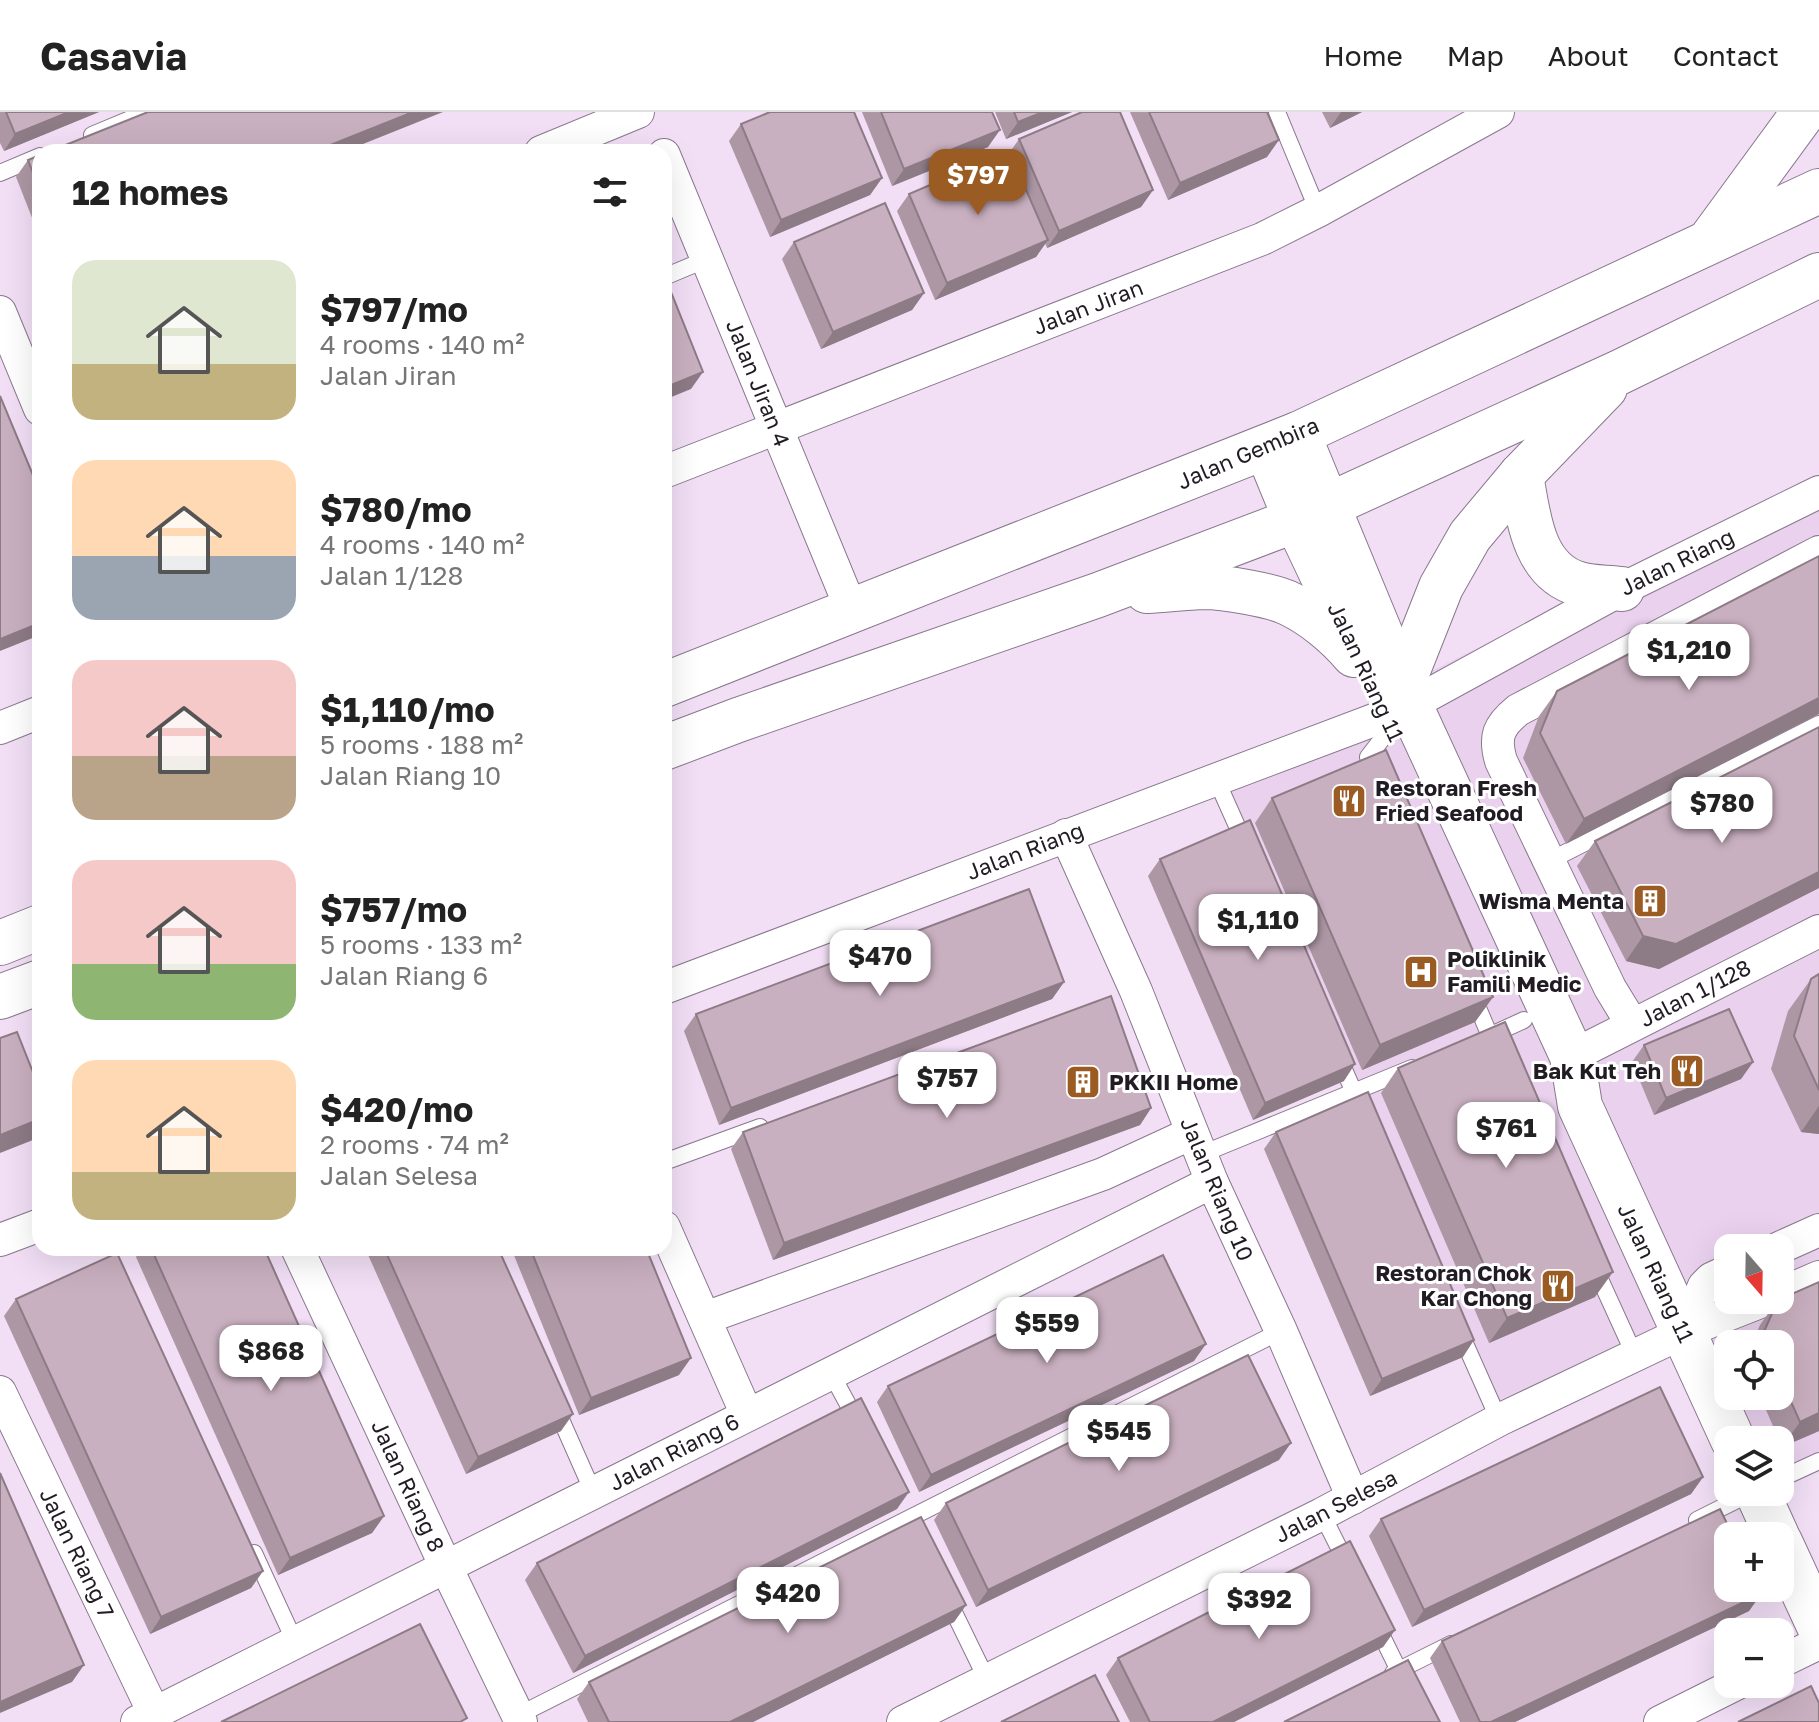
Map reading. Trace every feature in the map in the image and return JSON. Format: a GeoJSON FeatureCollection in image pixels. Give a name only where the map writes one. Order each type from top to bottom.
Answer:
{"type":"FeatureCollection","features":[{"type":"Feature","properties":{"kind":"main road"},"geometry":{"type":"LineString","coordinates":[[1707,244],[1804,112]]}},
{"type":"Feature","properties":{"kind":"main road","name":"Jalan Gembira"},"geometry":{"type":"LineString","coordinates":[[672,682],[1282,440],[1819,191]]}},
{"type":"Feature","properties":{"kind":"main road"},"geometry":{"type":"LineString","coordinates":[[672,745],[1098,595],[1312,513],[1620,372],[1819,275]]}},
{"type":"Feature","properties":{"kind":"main road"},"geometry":{"type":"LineString","coordinates":[[1398,709],[1405,678],[1441,587],[1470,536],[1521,475],[1620,372]]}},
{"type":"Feature","properties":{"kind":"main road","name":"Jalan Riang 11"},"geometry":{"type":"LineString","coordinates":[[1282,440],[1398,709],[1572,1056],[1580,1106],[1727,1426]]}},
{"type":"Feature","properties":{"kind":"main road"},"geometry":{"type":"LineString","coordinates":[[1521,475],[1530,527],[1541,553],[1557,573],[1578,584],[1622,589]]}},
{"type":"Feature","properties":{"kind":"main road","name":"Jalan Riang 11"},"geometry":{"type":"LineString","coordinates":[[1312,513],[1366,668],[1398,709],[1497,1033],[1548,1071],[1580,1106]]}},
{"type":"Feature","properties":{"kind":"main road"},"geometry":{"type":"LineString","coordinates":[[1098,595],[1206,587],[1274,598],[1289,603],[1341,640],[1366,668]]}},
{"type":"Feature","properties":{"kind":"main road"},"geometry":{"type":"LineString","coordinates":[[0,943],[32,930]]}},
{"type":"Feature","properties":{"kind":"main road"},"geometry":{"type":"LineString","coordinates":[[0,997],[32,985]]}},
{"type":"Feature","properties":{"kind":"main road"},"geometry":{"type":"LineString","coordinates":[[1794,1572],[1819,1626]]}},
{"type":"Feature","properties":{"kind":"street"},"geometry":{"type":"LineString","coordinates":[[560,144],[638,112]]}},
{"type":"Feature","properties":{"kind":"street","name":"Jalan Jiran 4"},"geometry":{"type":"LineString","coordinates":[[646,112],[659,144]]}},
{"type":"Feature","properties":{"kind":"street","name":"Jalan Jiran"},"geometry":{"type":"LineString","coordinates":[[672,469],[1262,239],[1498,112]]}},
{"type":"Feature","properties":{"kind":"street","name":"Jalan Jiran 4"},"geometry":{"type":"LineString","coordinates":[[672,175],[852,611]]}},
{"type":"Feature","properties":{"kind":"street"},"geometry":{"type":"LineString","coordinates":[[0,312],[31,362]]}},
{"type":"Feature","properties":{"kind":"street","name":"Jalan Riang"},"geometry":{"type":"LineString","coordinates":[[672,985],[1398,709],[1622,589],[1819,492]]}},
{"type":"Feature","properties":{"kind":"street"},"geometry":{"type":"LineString","coordinates":[[1632,1024],[1610,988],[1501,761],[1497,747],[1499,732],[1506,720],[1518,710],[1819,552]]}},
{"type":"Feature","properties":{"kind":"street"},"geometry":{"type":"LineString","coordinates":[[0,728],[32,715]]}},
{"type":"Feature","properties":{"kind":"street","name":"Jalan Riang 10"},"geometry":{"type":"LineString","coordinates":[[1066,835],[1129,994],[1353,1498]]}},
{"type":"Feature","properties":{"kind":"street","name":"Jalan 1/128"},"geometry":{"type":"LineString","coordinates":[[1572,1056],[1819,931]]}},
{"type":"Feature","properties":{"kind":"street"},"geometry":{"type":"LineString","coordinates":[[705,1318],[1103,1174],[1202,1156]]}},
{"type":"Feature","properties":{"kind":"street","name":"Jalan Riang 6"},"geometry":{"type":"LineString","coordinates":[[146,1718],[831,1373],[1202,1156]]}},
{"type":"Feature","properties":{"kind":"street"},"geometry":{"type":"LineString","coordinates":[[0,1240],[32,1228]]}},
{"type":"Feature","properties":{"kind":"street"},"geometry":{"type":"LineString","coordinates":[[1794,1241],[1819,1230]]}},
{"type":"Feature","properties":{"kind":"street"},"geometry":{"type":"LineString","coordinates":[[672,1245],[747,1415]]}},
{"type":"Feature","properties":{"kind":"street","name":"Jalan Riang 8"},"geometry":{"type":"LineString","coordinates":[[301,1256],[514,1720]]}},
{"type":"Feature","properties":{"kind":"street"},"geometry":{"type":"LineString","coordinates":[[1794,1288],[1819,1277]]}},
{"type":"Feature","properties":{"kind":"street"},"geometry":{"type":"LineString","coordinates":[[1684,1332],[1704,1286],[1714,1278]]}},
{"type":"Feature","properties":{"kind":"street","name":"Jalan Selesa"},"geometry":{"type":"LineString","coordinates":[[903,1722],[1322,1514],[1499,1420],[1684,1332],[1730,1314]]}},
{"type":"Feature","properties":{"kind":"street","name":"Jalan Riang 7"},"geometry":{"type":"LineString","coordinates":[[0,1392],[146,1718]]}},
{"type":"Feature","properties":{"kind":"street"},"geometry":{"type":"LineString","coordinates":[[1794,1655],[1819,1643]]}},
{"type":"Feature","properties":{"kind":"street"},"geometry":{"type":"LineString","coordinates":[[1660,1722],[1714,1695]]}},
{"type":"Feature","properties":{"kind":"lane"},"geometry":{"type":"LineString","coordinates":[[78,141],[147,112]]}},
{"type":"Feature","properties":{"kind":"lane"},"geometry":{"type":"LineString","coordinates":[[1277,112],[1318,211]]}},
{"type":"Feature","properties":{"kind":"lane"},"geometry":{"type":"LineString","coordinates":[[0,173],[32,159]]}},
{"type":"Feature","properties":{"kind":"lane"},"geometry":{"type":"LineString","coordinates":[[672,274],[707,259]]}},
{"type":"Feature","properties":{"kind":"lane"},"geometry":{"type":"LineString","coordinates":[[1387,799],[1368,757],[1398,709]]}},
{"type":"Feature","properties":{"kind":"lane"},"geometry":{"type":"LineString","coordinates":[[1549,861],[1819,724]]}},
{"type":"Feature","properties":{"kind":"lane"},"geometry":{"type":"LineString","coordinates":[[1216,779],[1254,864]]}},
{"type":"Feature","properties":{"kind":"lane"},"geometry":{"type":"LineString","coordinates":[[1466,980],[1497,1033],[1503,1065]]}},
{"type":"Feature","properties":{"kind":"lane"},"geometry":{"type":"LineString","coordinates":[[1328,1035],[1372,1134]]}},
{"type":"Feature","properties":{"kind":"lane"},"geometry":{"type":"LineString","coordinates":[[1202,1156],[1422,1064]]}},
{"type":"Feature","properties":{"kind":"lane"},"geometry":{"type":"LineString","coordinates":[[672,1159],[782,1120]]}},
{"type":"Feature","properties":{"kind":"lane"},"geometry":{"type":"LineString","coordinates":[[1589,1254],[1635,1356]]}},
{"type":"Feature","properties":{"kind":"lane"},"geometry":{"type":"LineString","coordinates":[[1455,1320],[1499,1420]]}},
{"type":"Feature","properties":{"kind":"lane"},"geometry":{"type":"LineString","coordinates":[[514,1720],[908,1517],[1281,1331]]}},
{"type":"Feature","properties":{"kind":"lane"},"geometry":{"type":"LineString","coordinates":[[831,1373],[866,1439]]}},
{"type":"Feature","properties":{"kind":"lane"},"geometry":{"type":"LineString","coordinates":[[549,1392],[593,1492]]}},
{"type":"Feature","properties":{"kind":"lane"},"geometry":{"type":"LineString","coordinates":[[1794,1473],[1819,1461]]}},
{"type":"Feature","properties":{"kind":"lane"},"geometry":{"type":"LineString","coordinates":[[1682,1528],[1727,1506]]}},
{"type":"Feature","properties":{"kind":"lane"},"geometry":{"type":"LineString","coordinates":[[1322,1514],[1357,1585]]}},
{"type":"Feature","properties":{"kind":"lane"},"geometry":{"type":"LineString","coordinates":[[249,1544],[295,1642]]}},
{"type":"Feature","properties":{"kind":"lane"},"geometry":{"type":"LineString","coordinates":[[941,1585],[987,1680]]}},
{"type":"Feature","properties":{"kind":"lane"},"geometry":{"type":"LineString","coordinates":[[1371,1613],[1411,1696]]}},
{"type":"Feature","properties":{"kind":"lane"},"geometry":{"type":"LineString","coordinates":[[1373,1683],[1470,1634]]}},
{"type":"Feature","properties":{"kind":"shaded area"},"geometry":{"type":"Polygon","coordinates":[[[1819,477],[1819,1461],[1794,1473],[1794,1426],[1727,1426],[1719,1410],[1794,1410],[1794,1330],[1714,1330],[1714,1399],[1683,1332],[1499,1420],[1216,779],[1819,477]]]}},
{"type":"Feature","properties":{"kind":"building"},"geometry":{"type":"Polygon","coordinates":[[[6,112],[69,112],[15,134],[6,112]]]}},
{"type":"Feature","properties":{"kind":"building"},"geometry":{"type":"Polygon","coordinates":[[[148,112],[413,112],[333,144],[68,144],[148,112]]]}},
{"type":"Feature","properties":{"kind":"building"},"geometry":{"type":"Polygon","coordinates":[[[770,112],[854,112],[882,178],[781,220],[741,124],[770,112]]]}},
{"type":"Feature","properties":{"kind":"building"},"geometry":{"type":"Polygon","coordinates":[[[881,112],[992,112],[1000,130],[904,169],[881,112]]]}},
{"type":"Feature","properties":{"kind":"building"},"geometry":{"type":"Polygon","coordinates":[[[1014,112],[1043,112],[1018,122],[1014,112]]]}},
{"type":"Feature","properties":{"kind":"building"},"geometry":{"type":"Polygon","coordinates":[[[1082,112],[1120,112],[1153,190],[1059,231],[1019,139],[1082,112]]]}},
{"type":"Feature","properties":{"kind":"building"},"geometry":{"type":"Polygon","coordinates":[[[1149,112],[1267,112],[1279,140],[1180,183],[1149,112]]]}},
{"type":"Feature","properties":{"kind":"building"},"geometry":{"type":"Polygon","coordinates":[[[1009,151],[1048,240],[947,283],[909,194],[1009,151]]]}},
{"type":"Feature","properties":{"kind":"building"},"geometry":{"type":"Polygon","coordinates":[[[885,203],[924,293],[833,332],[794,242],[885,203]]]}},
{"type":"Feature","properties":{"kind":"building"},"geometry":{"type":"Polygon","coordinates":[[[672,294],[703,372],[672,385],[672,294]]]}},
{"type":"Feature","properties":{"kind":"building"},"geometry":{"type":"Polygon","coordinates":[[[0,396],[32,473],[32,626],[0,639],[0,396]]]}},
{"type":"Feature","properties":{"kind":"building"},"geometry":{"type":"Polygon","coordinates":[[[1819,556],[1819,698],[1584,819],[1540,733],[1557,691],[1819,556]]]}},
{"type":"Feature","properties":{"kind":"building"},"geometry":{"type":"Polygon","coordinates":[[[1819,727],[1819,872],[1676,944],[1643,936],[1595,841],[1819,727]]]}},
{"type":"Feature","properties":{"kind":"building"},"geometry":{"type":"Polygon","coordinates":[[[1386,750],[1493,997],[1380,1045],[1272,798],[1386,750]]]}},
{"type":"Feature","properties":{"kind":"building"},"geometry":{"type":"Polygon","coordinates":[[[1250,820],[1355,1064],[1265,1103],[1160,859],[1250,820]]]}},
{"type":"Feature","properties":{"kind":"building"},"geometry":{"type":"Polygon","coordinates":[[[1029,889],[1064,982],[731,1108],[696,1014],[1029,889]]]}},
{"type":"Feature","properties":{"kind":"building"},"geometry":{"type":"Polygon","coordinates":[[[1819,974],[1819,1090],[1794,1036],[1811,979],[1819,974]]]}},
{"type":"Feature","properties":{"kind":"building"},"geometry":{"type":"Polygon","coordinates":[[[1111,996],[1151,1108],[784,1243],[743,1132],[1111,996]]]}},
{"type":"Feature","properties":{"kind":"building","name":"Bak Kut Teh"},"geometry":{"type":"Polygon","coordinates":[[[1729,1009],[1753,1062],[1666,1098],[1644,1045],[1729,1009]]]}},
{"type":"Feature","properties":{"kind":"building"},"geometry":{"type":"Polygon","coordinates":[[[1505,1022],[1613,1272],[1507,1318],[1398,1068],[1505,1022]]]}},
{"type":"Feature","properties":{"kind":"building"},"geometry":{"type":"Polygon","coordinates":[[[17,1032],[32,1070],[32,1122],[0,1135],[0,1038],[17,1032]]]}},
{"type":"Feature","properties":{"kind":"building"},"geometry":{"type":"Polygon","coordinates":[[[1368,1092],[1474,1340],[1382,1379],[1276,1132],[1368,1092]]]}},
{"type":"Feature","properties":{"kind":"building"},"geometry":{"type":"Polygon","coordinates":[[[1163,1255],[1206,1344],[931,1475],[888,1386],[1163,1255]]]}},
{"type":"Feature","properties":{"kind":"building"},"geometry":{"type":"Polygon","coordinates":[[[110,1256],[118,1256],[263,1571],[161,1617],[16,1299],[110,1256]]]}},
{"type":"Feature","properties":{"kind":"building"},"geometry":{"type":"Polygon","coordinates":[[[155,1256],[268,1256],[384,1516],[290,1558],[155,1256]]]}},
{"type":"Feature","properties":{"kind":"building"},"geometry":{"type":"Polygon","coordinates":[[[388,1256],[502,1256],[573,1414],[478,1457],[388,1256]]]}},
{"type":"Feature","properties":{"kind":"building"},"geometry":{"type":"Polygon","coordinates":[[[533,1256],[649,1256],[691,1358],[591,1398],[533,1256]]]}},
{"type":"Feature","properties":{"kind":"building"},"geometry":{"type":"Polygon","coordinates":[[[1819,1282],[1819,1413],[1800,1422],[1794,1408],[1794,1330],[1765,1330],[1772,1314],[1794,1314],[1794,1293],[1819,1282]]]}},
{"type":"Feature","properties":{"kind":"building"},"geometry":{"type":"Polygon","coordinates":[[[1248,1355],[1291,1443],[988,1590],[946,1503],[1248,1355]]]}},
{"type":"Feature","properties":{"kind":"building"},"geometry":{"type":"Polygon","coordinates":[[[1660,1387],[1703,1477],[1424,1610],[1381,1519],[1660,1387]]]}},
{"type":"Feature","properties":{"kind":"building"},"geometry":{"type":"Polygon","coordinates":[[[861,1398],[909,1492],[585,1656],[537,1563],[861,1398]]]}},
{"type":"Feature","properties":{"kind":"building"},"geometry":{"type":"Polygon","coordinates":[[[0,1473],[84,1665],[0,1702],[0,1473]]]}},
{"type":"Feature","properties":{"kind":"building"},"geometry":{"type":"Polygon","coordinates":[[[1720,1509],[1726,1522],[1714,1522],[1714,1602],[1744,1602],[1491,1722],[1480,1722],[1442,1641],[1720,1509]]]}},
{"type":"Feature","properties":{"kind":"building"},"geometry":{"type":"Polygon","coordinates":[[[921,1517],[966,1605],[730,1722],[609,1722],[589,1682],[921,1517]]]}},
{"type":"Feature","properties":{"kind":"building"},"geometry":{"type":"Polygon","coordinates":[[[1350,1541],[1395,1630],[1213,1722],[1150,1722],[1118,1658],[1350,1541]]]}},
{"type":"Feature","properties":{"kind":"building"},"geometry":{"type":"Polygon","coordinates":[[[420,1624],[467,1718],[460,1722],[221,1722],[420,1624]]]}},
{"type":"Feature","properties":{"kind":"building"},"geometry":{"type":"Polygon","coordinates":[[[1408,1660],[1440,1722],[1284,1722],[1408,1660]]]}},
{"type":"Feature","properties":{"kind":"building"},"geometry":{"type":"Polygon","coordinates":[[[1095,1675],[1119,1722],[1001,1722],[1095,1675]]]}},
{"type":"Feature","properties":{"kind":"building"},"geometry":{"type":"Polygon","coordinates":[[[1811,1686],[1819,1703],[1819,1722],[1738,1722],[1787,1698],[1794,1698],[1794,1694],[1811,1686]]]}},
{"type":"Feature","properties":{"kind":"place","name":"Restoran Fresh Fried Seafood"},"geometry":{"type":"Point","coordinates":[1349,801]}},
{"type":"Feature","properties":{"kind":"place","name":"Wisma Menta"},"geometry":{"type":"Point","coordinates":[1650,901]}},
{"type":"Feature","properties":{"kind":"place","name":"Poliklinik Famili Medic"},"geometry":{"type":"Point","coordinates":[1421,972]}},
{"type":"Feature","properties":{"kind":"place","name":"Bak Kut Teh"},"geometry":{"type":"Point","coordinates":[1687,1071]}},
{"type":"Feature","properties":{"kind":"place","name":"PKKII Home"},"geometry":{"type":"Point","coordinates":[1083,1082]}},
{"type":"Feature","properties":{"kind":"place","name":"Restoran Chok Kar Chong"},"geometry":{"type":"Point","coordinates":[1558,1286]}}]}
